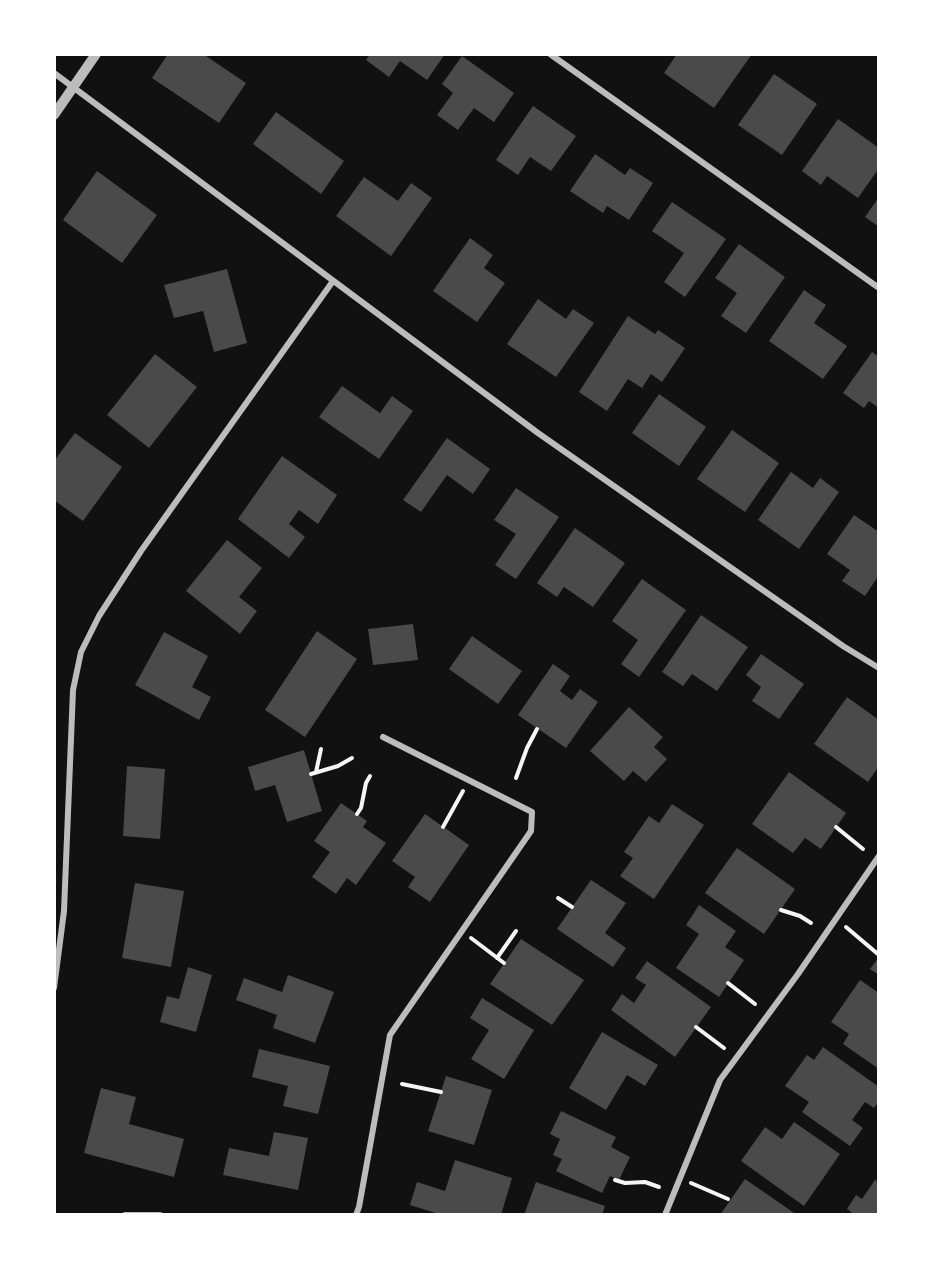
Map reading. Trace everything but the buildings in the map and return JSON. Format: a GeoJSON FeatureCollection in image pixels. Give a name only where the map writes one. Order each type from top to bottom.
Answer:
{"type":"FeatureCollection","features":[{"type":"Feature","properties":{"kind":"street"},"geometry":{"type":"LineString","coordinates":[[54,115],[96,54]]}},
{"type":"Feature","properties":{"kind":"street"},"geometry":{"type":"LineString","coordinates":[[550,54],[879,288]]}},
{"type":"Feature","properties":{"kind":"street"},"geometry":{"type":"LineString","coordinates":[[54,72],[538,433],[843,646],[879,668]]}},
{"type":"Feature","properties":{"kind":"street"},"geometry":{"type":"LineString","coordinates":[[54,988],[64,911],[73,690],[81,652],[99,616],[141,550],[333,281]]}},
{"type":"Feature","properties":{"kind":"street"},"geometry":{"type":"LineString","coordinates":[[356,1215],[390,1035],[531,831],[532,812],[383,737]]}},
{"type":"Feature","properties":{"kind":"street"},"geometry":{"type":"LineString","coordinates":[[665,1215],[720,1080],[798,974],[879,856]]}},
{"type":"Feature","properties":{"kind":"street"},"geometry":{"type":"LineString","coordinates":[[125,1215],[160,1215]]}},
{"type":"Feature","properties":{"kind":"path"},"geometry":{"type":"LineString","coordinates":[[516,778],[537,729]]}},
{"type":"Feature","properties":{"kind":"path"},"geometry":{"type":"LineString","coordinates":[[321,749],[314,773],[338,766],[352,758]]}},
{"type":"Feature","properties":{"kind":"path"},"geometry":{"type":"LineString","coordinates":[[357,814],[361,808],[366,783],[370,776]]}},
{"type":"Feature","properties":{"kind":"path"},"geometry":{"type":"LineString","coordinates":[[443,827],[465,788]]}},
{"type":"Feature","properties":{"kind":"path"},"geometry":{"type":"LineString","coordinates":[[836,827],[863,849]]}},
{"type":"Feature","properties":{"kind":"path"},"geometry":{"type":"LineString","coordinates":[[558,898],[572,907]]}},
{"type":"Feature","properties":{"kind":"path"},"geometry":{"type":"LineString","coordinates":[[781,910],[800,916],[812,924]]}},
{"type":"Feature","properties":{"kind":"path"},"geometry":{"type":"LineString","coordinates":[[846,927],[879,955]]}},
{"type":"Feature","properties":{"kind":"path"},"geometry":{"type":"LineString","coordinates":[[497,958],[516,931]]}},
{"type":"Feature","properties":{"kind":"path"},"geometry":{"type":"LineString","coordinates":[[470,938],[504,963]]}},
{"type":"Feature","properties":{"kind":"path"},"geometry":{"type":"LineString","coordinates":[[728,984],[755,1004]]}},
{"type":"Feature","properties":{"kind":"path"},"geometry":{"type":"LineString","coordinates":[[696,1027],[724,1048]]}},
{"type":"Feature","properties":{"kind":"path"},"geometry":{"type":"LineString","coordinates":[[402,1084],[441,1092]]}},
{"type":"Feature","properties":{"kind":"path"},"geometry":{"type":"LineString","coordinates":[[615,1180],[625,1183],[645,1182],[659,1187]]}},
{"type":"Feature","properties":{"kind":"path"},"geometry":{"type":"LineString","coordinates":[[691,1183],[728,1199]]}}]}
